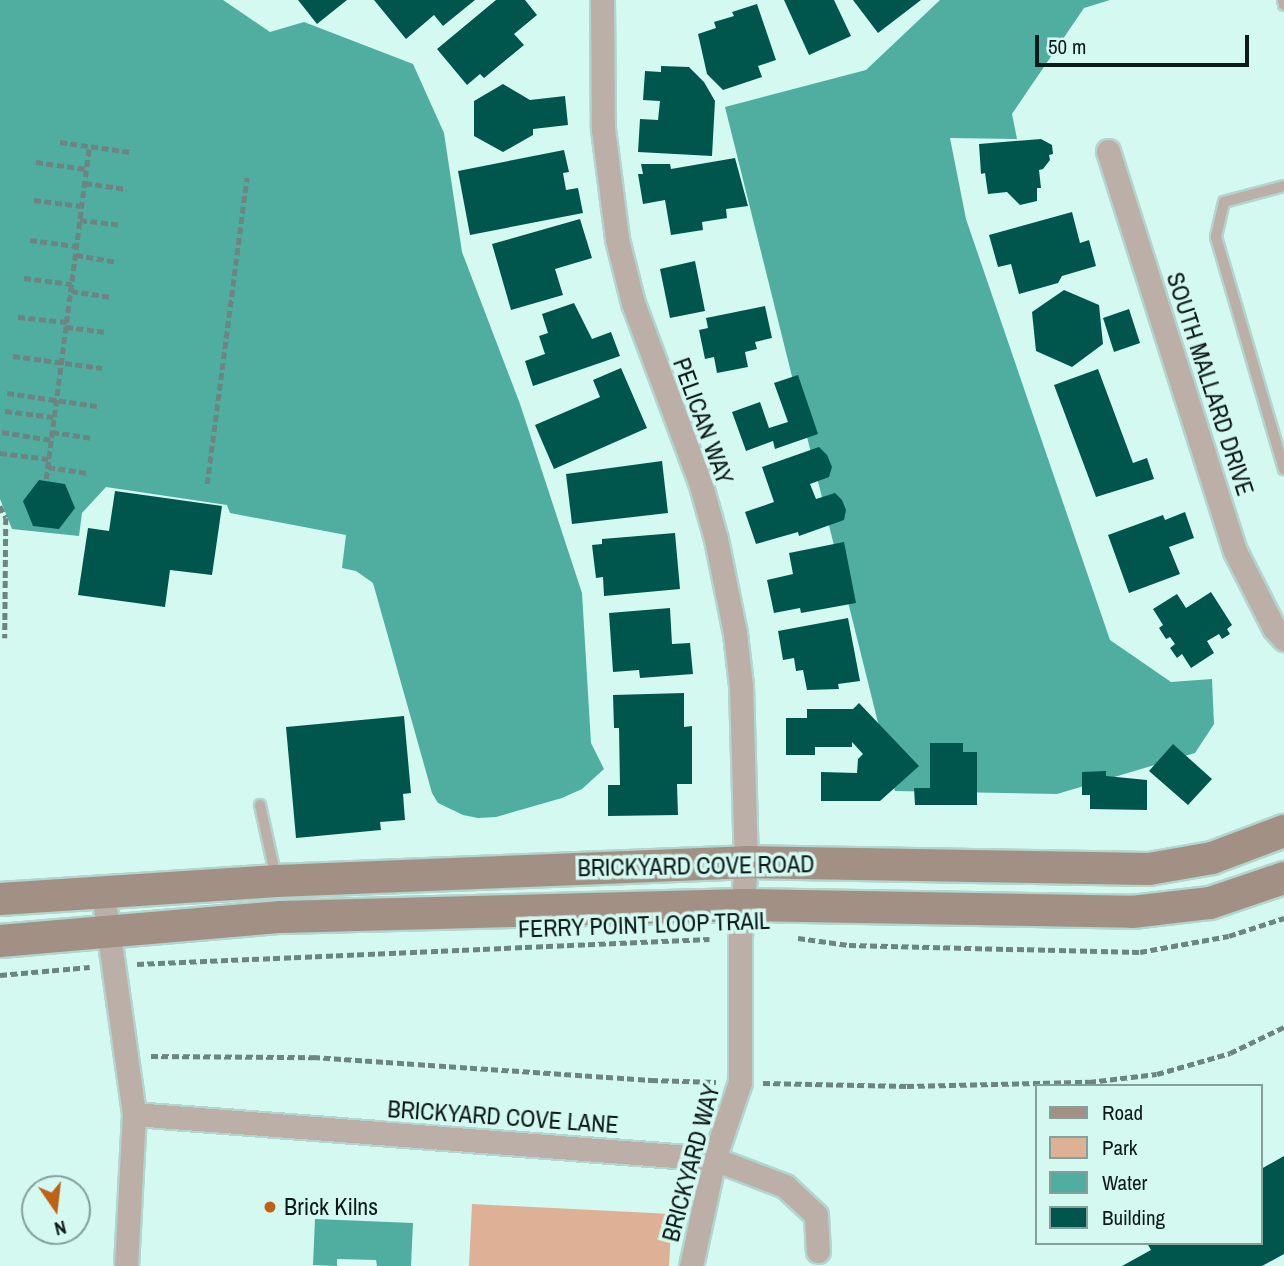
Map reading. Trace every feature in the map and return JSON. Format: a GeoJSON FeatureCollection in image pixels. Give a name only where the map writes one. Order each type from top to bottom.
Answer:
{"type":"FeatureCollection","features":[{"type":"Feature","properties":{"kind":"street","name":"PELICAN WAY"},"geometry":{"type":"LineString","coordinates":[[602,0],[603,129],[617,239],[647,345],[700,482],[716,539],[733,619],[744,735],[746,862],[743,905]]}},
{"type":"Feature","properties":{"kind":"street","name":"SOUTH MALLARD DRIVE"},"geometry":{"type":"LineString","coordinates":[[1108,151],[1235,551],[1279,634]]}},
{"type":"Feature","properties":{"kind":"street","name":"BRICKYARD COVE ROAD"},"geometry":{"type":"LineString","coordinates":[[0,899],[276,881],[746,862],[1149,869],[1212,858],[1284,831]]}},
{"type":"Feature","properties":{"kind":"street","name":"BRICKYARD COVE ROAD"},"geometry":{"type":"LineString","coordinates":[[0,941],[281,917],[743,905],[1132,912],[1210,903],[1284,878]]}},
{"type":"Feature","properties":{"kind":"street"},"geometry":{"type":"LineString","coordinates":[[103,893],[134,1114],[126,1266]]}},
{"type":"Feature","properties":{"kind":"street","name":"BRICKYARD WAY"},"geometry":{"type":"LineString","coordinates":[[691,1266],[714,1159],[740,1082],[740,937],[743,905]]}},
{"type":"Feature","properties":{"kind":"street","name":"BRICKYARD COVE LANE"},"geometry":{"type":"LineString","coordinates":[[134,1114],[714,1159],[785,1186],[816,1216],[818,1251]]}},
{"type":"Feature","properties":{"kind":"lane"},"geometry":{"type":"LineString","coordinates":[[1283,0],[1284,5]]}},
{"type":"Feature","properties":{"kind":"lane"},"geometry":{"type":"LineString","coordinates":[[1284,186],[1224,202],[1216,237],[1284,469]]}},
{"type":"Feature","properties":{"kind":"lane"},"geometry":{"type":"LineString","coordinates":[[260,806],[276,881]]}},
{"type":"Feature","properties":{"kind":"path"},"geometry":{"type":"LineString","coordinates":[[60,142],[130,152]]}},
{"type":"Feature","properties":{"kind":"path"},"geometry":{"type":"LineString","coordinates":[[46,478],[89,146]]}},
{"type":"Feature","properties":{"kind":"path"},"geometry":{"type":"LineString","coordinates":[[36,162],[86,169]]}},
{"type":"Feature","properties":{"kind":"path"},"geometry":{"type":"LineString","coordinates":[[206,484],[247,178]]}},
{"type":"Feature","properties":{"kind":"path"},"geometry":{"type":"LineString","coordinates":[[85,183],[127,189]]}},
{"type":"Feature","properties":{"kind":"path"},"geometry":{"type":"LineString","coordinates":[[34,200],[82,206]]}},
{"type":"Feature","properties":{"kind":"path"},"geometry":{"type":"LineString","coordinates":[[80,220],[122,225]]}},
{"type":"Feature","properties":{"kind":"path"},"geometry":{"type":"LineString","coordinates":[[30,240],[76,246]]}},
{"type":"Feature","properties":{"kind":"path"},"geometry":{"type":"LineString","coordinates":[[76,256],[117,262]]}},
{"type":"Feature","properties":{"kind":"path"},"geometry":{"type":"LineString","coordinates":[[24,278],[72,284]]}},
{"type":"Feature","properties":{"kind":"path"},"geometry":{"type":"LineString","coordinates":[[71,291],[112,297]]}},
{"type":"Feature","properties":{"kind":"path"},"geometry":{"type":"LineString","coordinates":[[18,317],[107,332]]}},
{"type":"Feature","properties":{"kind":"path"},"geometry":{"type":"LineString","coordinates":[[13,356],[102,368]]}},
{"type":"Feature","properties":{"kind":"path"},"geometry":{"type":"LineString","coordinates":[[7,393],[97,406]]}},
{"type":"Feature","properties":{"kind":"path"},"geometry":{"type":"LineString","coordinates":[[5,411],[54,417]]}},
{"type":"Feature","properties":{"kind":"path"},"geometry":{"type":"LineString","coordinates":[[2,432],[51,439]]}},
{"type":"Feature","properties":{"kind":"path"},"geometry":{"type":"LineString","coordinates":[[52,432],[93,438]]}},
{"type":"Feature","properties":{"kind":"path"},"geometry":{"type":"LineString","coordinates":[[0,453],[49,459]]}},
{"type":"Feature","properties":{"kind":"path"},"geometry":{"type":"LineString","coordinates":[[48,467],[88,474]]}},
{"type":"Feature","properties":{"kind":"path"},"geometry":{"type":"LineString","coordinates":[[0,506],[6,518],[5,638]]}},
{"type":"Feature","properties":{"kind":"path","name":"FERRY POINT LOOP TRAIL"},"geometry":{"type":"LineString","coordinates":[[794,938],[849,945],[1140,952],[1229,936],[1284,918]]}},
{"type":"Feature","properties":{"kind":"path","name":"FERRY POINT LOOP TRAIL"},"geometry":{"type":"LineString","coordinates":[[0,975],[114,965],[740,937]]}},
{"type":"Feature","properties":{"kind":"path"},"geometry":{"type":"LineString","coordinates":[[126,1056],[313,1057],[651,1080],[907,1086],[1089,1082],[1157,1074],[1230,1053],[1284,1027]]}},
{"type":"Feature","properties":{"kind":"green space"},"geometry":{"type":"Polygon","coordinates":[[[472,1204],[672,1214],[669,1266],[469,1266],[472,1204]]]}},
{"type":"Feature","properties":{"kind":"water"},"geometry":{"type":"Polygon","coordinates":[[[0,0],[223,0],[270,32],[304,22],[413,64],[444,133],[462,252],[520,404],[582,593],[591,743],[604,769],[582,789],[562,798],[496,817],[463,815],[438,803],[432,793],[373,583],[356,571],[342,568],[346,535],[230,513],[227,505],[106,487],[82,513],[79,536],[12,529],[0,499],[0,0]]]}},
{"type":"Feature","properties":{"kind":"water"},"geometry":{"type":"Polygon","coordinates":[[[940,0],[1110,0],[1084,8],[1012,114],[1017,139],[950,138],[966,219],[1110,640],[1171,682],[1212,679],[1214,724],[1195,753],[1057,794],[895,791],[725,107],[866,70],[940,0]]]}},
{"type":"Feature","properties":{"kind":"water"},"geometry":{"type":"Polygon","coordinates":[[[315,1219],[413,1223],[411,1266],[377,1266],[376,1260],[337,1259],[337,1266],[313,1265],[315,1219]]]}},
{"type":"Feature","properties":{"kind":"building"},"geometry":{"type":"Polygon","coordinates":[[[298,0],[347,0],[317,24],[298,0]]]}},
{"type":"Feature","properties":{"kind":"building"},"geometry":{"type":"Polygon","coordinates":[[[374,0],[475,0],[443,26],[434,15],[406,39],[374,0]]]}},
{"type":"Feature","properties":{"kind":"building"},"geometry":{"type":"Polygon","coordinates":[[[496,0],[525,0],[537,15],[514,34],[524,45],[484,78],[480,74],[467,85],[437,49],[496,0]]]}},
{"type":"Feature","properties":{"kind":"building"},"geometry":{"type":"Polygon","coordinates":[[[784,0],[834,0],[851,36],[809,55],[784,0]]]}},
{"type":"Feature","properties":{"kind":"building"},"geometry":{"type":"Polygon","coordinates":[[[853,0],[921,0],[878,33],[853,0]]]}},
{"type":"Feature","properties":{"kind":"building"},"geometry":{"type":"Polygon","coordinates":[[[757,4],[776,60],[758,66],[762,77],[723,90],[707,74],[698,34],[716,28],[714,22],[734,16],[732,12],[757,4]]]}},
{"type":"Feature","properties":{"kind":"building"},"geometry":{"type":"Polygon","coordinates":[[[661,66],[689,67],[704,82],[715,101],[712,156],[638,152],[640,119],[658,120],[660,101],[643,100],[645,71],[661,72],[661,66]]]}},
{"type":"Feature","properties":{"kind":"building"},"geometry":{"type":"Polygon","coordinates":[[[503,84],[530,100],[565,96],[568,125],[533,129],[533,135],[503,152],[474,136],[474,101],[503,84]]]}},
{"type":"Feature","properties":{"kind":"building"},"geometry":{"type":"Polygon","coordinates":[[[1041,139],[1052,145],[1053,154],[1049,155],[1050,160],[1043,169],[1039,170],[1041,188],[1037,188],[1037,201],[1020,205],[1007,192],[988,194],[985,173],[981,174],[979,144],[1041,139]]]}},
{"type":"Feature","properties":{"kind":"building"},"geometry":{"type":"Polygon","coordinates":[[[564,150],[569,172],[563,173],[566,190],[578,188],[583,213],[470,235],[458,171],[564,150]]]}},
{"type":"Feature","properties":{"kind":"building"},"geometry":{"type":"Polygon","coordinates":[[[735,158],[748,206],[726,209],[727,218],[702,222],[703,230],[671,235],[665,200],[643,204],[638,174],[643,174],[641,164],[670,164],[671,169],[735,158]]]}},
{"type":"Feature","properties":{"kind":"building"},"geometry":{"type":"Polygon","coordinates":[[[1072,212],[1080,243],[1089,240],[1096,266],[1062,276],[1058,283],[1019,294],[1011,264],[998,267],[989,235],[1072,212]]]}},
{"type":"Feature","properties":{"kind":"building"},"geometry":{"type":"Polygon","coordinates":[[[580,219],[592,258],[555,269],[563,295],[511,310],[492,244],[580,219]]]}},
{"type":"Feature","properties":{"kind":"building"},"geometry":{"type":"Polygon","coordinates":[[[695,261],[705,311],[670,318],[660,269],[695,261]]]}},
{"type":"Feature","properties":{"kind":"building"},"geometry":{"type":"Polygon","coordinates":[[[1064,290],[1099,305],[1103,344],[1072,367],[1036,351],[1032,312],[1064,290]]]}},
{"type":"Feature","properties":{"kind":"building"},"geometry":{"type":"Polygon","coordinates":[[[574,303],[592,339],[611,332],[620,356],[533,386],[525,361],[545,354],[539,336],[548,333],[542,314],[574,303]]]}},
{"type":"Feature","properties":{"kind":"building"},"geometry":{"type":"Polygon","coordinates":[[[765,306],[772,338],[755,342],[757,349],[745,352],[748,367],[717,373],[714,357],[705,359],[699,330],[708,328],[706,318],[765,306]]]}},
{"type":"Feature","properties":{"kind":"building"},"geometry":{"type":"Polygon","coordinates":[[[1129,309],[1140,343],[1114,352],[1103,318],[1129,309]]]}},
{"type":"Feature","properties":{"kind":"building"},"geometry":{"type":"Polygon","coordinates":[[[621,368],[647,428],[554,469],[535,425],[600,397],[593,380],[621,368]]]}},
{"type":"Feature","properties":{"kind":"building"},"geometry":{"type":"Polygon","coordinates":[[[1098,369],[1133,463],[1147,458],[1154,479],[1096,497],[1054,385],[1098,369]]]}},
{"type":"Feature","properties":{"kind":"building"},"geometry":{"type":"Polygon","coordinates":[[[798,375],[818,434],[775,449],[773,441],[746,451],[732,412],[760,402],[769,428],[788,422],[774,383],[798,375]]]}},
{"type":"Feature","properties":{"kind":"building"},"geometry":{"type":"Polygon","coordinates":[[[819,447],[827,455],[832,467],[829,477],[810,484],[816,499],[835,493],[842,500],[846,510],[844,520],[799,536],[798,532],[756,544],[745,512],[774,502],[762,467],[819,447]]]}},
{"type":"Feature","properties":{"kind":"building"},"geometry":{"type":"Polygon","coordinates":[[[662,461],[668,513],[572,524],[566,474],[662,461]]]}},
{"type":"Feature","properties":{"kind":"building"},"geometry":{"type":"Polygon","coordinates":[[[39,480],[65,484],[75,508],[59,529],[33,526],[23,501],[39,480]]]}},
{"type":"Feature","properties":{"kind":"building"},"geometry":{"type":"Polygon","coordinates":[[[115,491],[222,506],[212,575],[170,570],[165,607],[78,595],[88,528],[109,531],[115,491]]]}},
{"type":"Feature","properties":{"kind":"building"},"geometry":{"type":"Polygon","coordinates":[[[1185,512],[1194,538],[1169,547],[1180,574],[1129,593],[1108,535],[1163,515],[1165,520],[1185,512]]]}},
{"type":"Feature","properties":{"kind":"building"},"geometry":{"type":"Polygon","coordinates":[[[675,533],[680,589],[604,596],[603,577],[596,578],[592,545],[602,544],[602,539],[675,533]]]}},
{"type":"Feature","properties":{"kind":"building"},"geometry":{"type":"Polygon","coordinates":[[[844,542],[856,603],[801,613],[800,608],[774,613],[767,580],[793,574],[789,553],[844,542]]]}},
{"type":"Feature","properties":{"kind":"building"},"geometry":{"type":"Polygon","coordinates":[[[1211,592],[1232,625],[1227,629],[1230,634],[1222,639],[1219,634],[1207,641],[1214,653],[1191,668],[1182,654],[1177,658],[1170,648],[1175,644],[1170,637],[1166,639],[1159,628],[1163,625],[1153,609],[1177,594],[1186,608],[1211,592]]]}},
{"type":"Feature","properties":{"kind":"building"},"geometry":{"type":"Polygon","coordinates":[[[670,608],[672,644],[690,643],[693,674],[640,678],[639,670],[613,672],[609,613],[670,608]]]}},
{"type":"Feature","properties":{"kind":"building"},"geometry":{"type":"Polygon","coordinates":[[[848,618],[860,681],[838,684],[839,689],[807,690],[803,670],[796,671],[794,658],[783,660],[778,631],[848,618]]]}},
{"type":"Feature","properties":{"kind":"building"},"geometry":{"type":"Polygon","coordinates":[[[684,693],[684,727],[692,726],[692,784],[677,784],[678,815],[608,816],[608,785],[620,785],[619,728],[614,728],[613,695],[684,693]]]}},
{"type":"Feature","properties":{"kind":"building"},"geometry":{"type":"Polygon","coordinates":[[[859,703],[919,766],[880,801],[821,801],[821,772],[857,773],[858,759],[863,754],[852,742],[852,747],[815,747],[815,755],[786,755],[786,718],[807,718],[807,709],[853,709],[859,703]]]}},
{"type":"Feature","properties":{"kind":"building"},"geometry":{"type":"Polygon","coordinates":[[[404,716],[411,793],[403,794],[405,820],[380,822],[381,830],[296,838],[286,727],[404,716]]]}},
{"type":"Feature","properties":{"kind":"building"},"geometry":{"type":"Polygon","coordinates":[[[930,743],[963,743],[963,752],[977,752],[977,805],[915,805],[914,788],[930,788],[930,743]]]}},
{"type":"Feature","properties":{"kind":"building"},"geometry":{"type":"Polygon","coordinates":[[[1173,744],[1212,779],[1188,805],[1149,771],[1173,744]]]}},
{"type":"Feature","properties":{"kind":"building"},"geometry":{"type":"Polygon","coordinates":[[[1106,771],[1106,776],[1147,780],[1147,810],[1090,809],[1090,795],[1082,795],[1082,772],[1106,771]]]}},
{"type":"Feature","properties":{"kind":"building"},"geometry":{"type":"Polygon","coordinates":[[[1284,1156],[1284,1254],[1262,1266],[1122,1266],[1151,1250],[1148,1245],[1263,1245],[1263,1168],[1284,1156]]]}},
{"type":"Feature","properties":{"kind":"place","name":"Brick Kilns"},"geometry":{"type":"Point","coordinates":[270,1207]}}]}
